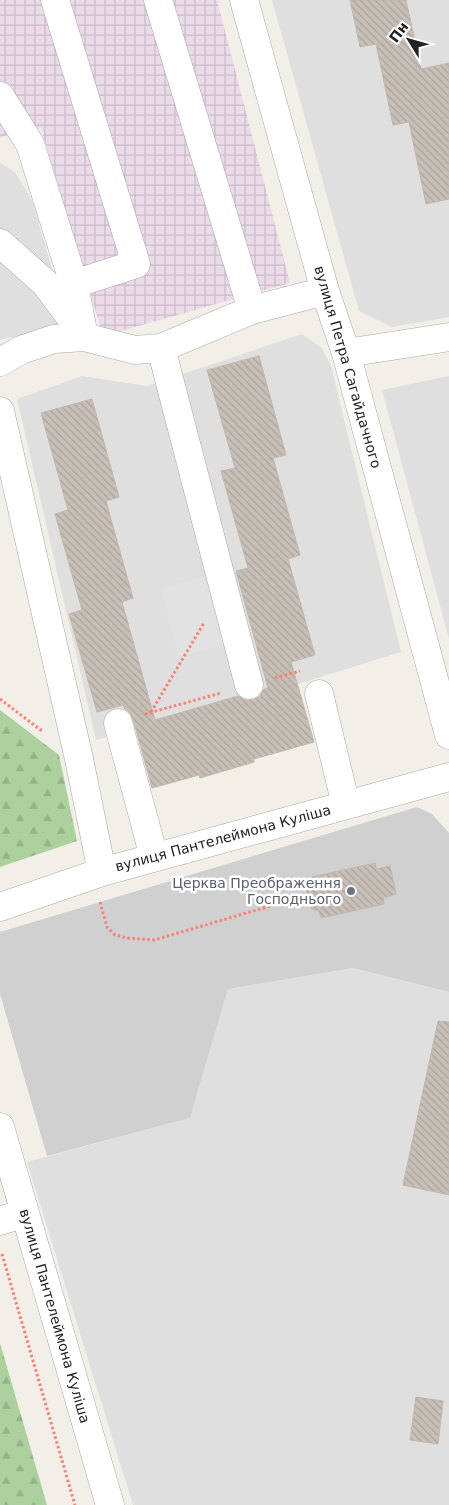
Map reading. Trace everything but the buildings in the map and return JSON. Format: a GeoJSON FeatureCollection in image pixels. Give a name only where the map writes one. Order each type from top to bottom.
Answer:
{"type":"FeatureCollection","features":[{"type":"Feature","properties":{"kind":"street"},"geometry":{"type":"LineString","coordinates":[[55,0],[136,264],[74,284]]}},
{"type":"Feature","properties":{"kind":"street"},"geometry":{"type":"LineString","coordinates":[[158,0],[252,310]]}},
{"type":"Feature","properties":{"kind":"street","name":"вулиця Петра Сагайдачного"},"geometry":{"type":"LineString","coordinates":[[244,0],[325,291],[346,353],[449,735]]}},
{"type":"Feature","properties":{"kind":"street"},"geometry":{"type":"LineString","coordinates":[[0,96],[30,144],[74,284],[84,336]]}},
{"type":"Feature","properties":{"kind":"street"},"geometry":{"type":"LineString","coordinates":[[0,243],[45,283],[84,336]]}},
{"type":"Feature","properties":{"kind":"street"},"geometry":{"type":"LineString","coordinates":[[0,362],[21,350],[54,338],[84,336],[135,350],[161,348],[252,310],[325,291]]}},
{"type":"Feature","properties":{"kind":"street"},"geometry":{"type":"LineString","coordinates":[[346,353],[449,337]]}},
{"type":"Feature","properties":{"kind":"street"},"geometry":{"type":"LineString","coordinates":[[161,348],[249,685]]}},
{"type":"Feature","properties":{"kind":"street"},"geometry":{"type":"LineString","coordinates":[[0,411],[74,739],[97,873]]}},
{"type":"Feature","properties":{"kind":"street"},"geometry":{"type":"LineString","coordinates":[[319,694],[346,805]]}},
{"type":"Feature","properties":{"kind":"street"},"geometry":{"type":"LineString","coordinates":[[118,723],[154,858]]}},
{"type":"Feature","properties":{"kind":"street","name":"вулиця Пантелеймона Куліша"},"geometry":{"type":"LineString","coordinates":[[0,907],[97,873],[449,777]]}},
{"type":"Feature","properties":{"kind":"street","name":"вулиця Пантелеймона Куліша"},"geometry":{"type":"LineString","coordinates":[[0,1127],[13,1217],[110,1505]]}},
{"type":"Feature","properties":{"kind":"path"},"geometry":{"type":"LineString","coordinates":[[151,713],[224,588]]}},
{"type":"Feature","properties":{"kind":"path"},"geometry":{"type":"LineString","coordinates":[[97,873],[108,927],[115,935],[127,938],[154,940],[291,900]]}},
{"type":"Feature","properties":{"kind":"path"},"geometry":{"type":"LineString","coordinates":[[2,1254],[75,1505]]}},
{"type":"Feature","properties":{"kind":"shaded area"},"geometry":{"type":"Polygon","coordinates":[[[0,0],[217,0],[290,283],[103,336],[41,128],[0,137],[0,0]]]}},
{"type":"Feature","properties":{"kind":"shaded area"},"geometry":{"type":"Polygon","coordinates":[[[272,0],[449,0],[449,317],[392,327],[359,311],[272,0]]]}},
{"type":"Feature","properties":{"kind":"shaded area"},"geometry":{"type":"Polygon","coordinates":[[[0,163],[15,172],[32,200],[68,324],[0,340],[0,163]]]}},
{"type":"Feature","properties":{"kind":"shaded area"},"geometry":{"type":"Polygon","coordinates":[[[302,334],[322,348],[331,366],[401,652],[298,684],[296,680],[157,719],[147,725],[96,740],[17,399],[82,376],[147,386],[302,334]]]}},
{"type":"Feature","properties":{"kind":"shaded area"},"geometry":{"type":"Polygon","coordinates":[[[449,376],[449,639],[382,390],[449,376]]]}},
{"type":"Feature","properties":{"kind":"shaded area"},"geometry":{"type":"Polygon","coordinates":[[[220,573],[238,641],[178,656],[161,588],[220,573]]]}},
{"type":"Feature","properties":{"kind":"shaded area"},"geometry":{"type":"Polygon","coordinates":[[[417,807],[432,814],[449,833],[449,992],[353,968],[228,989],[190,1118],[47,1156],[0,994],[0,932],[417,807]]]}},
{"type":"Feature","properties":{"kind":"shaded area"},"geometry":{"type":"Polygon","coordinates":[[[353,968],[449,992],[449,1505],[133,1505],[27,1162],[190,1118],[228,989],[353,968]]]}},
{"type":"Feature","properties":{"kind":"green space"},"geometry":{"type":"Polygon","coordinates":[[[0,710],[59,755],[77,841],[0,867],[0,710]]]}},
{"type":"Feature","properties":{"kind":"green space"},"geometry":{"type":"Polygon","coordinates":[[[0,1343],[47,1505],[0,1505],[0,1343]]]}},
{"type":"Feature","properties":{"kind":"place","name":"Церква Преображення Господнього"},"geometry":{"type":"Point","coordinates":[351,891]}}]}
